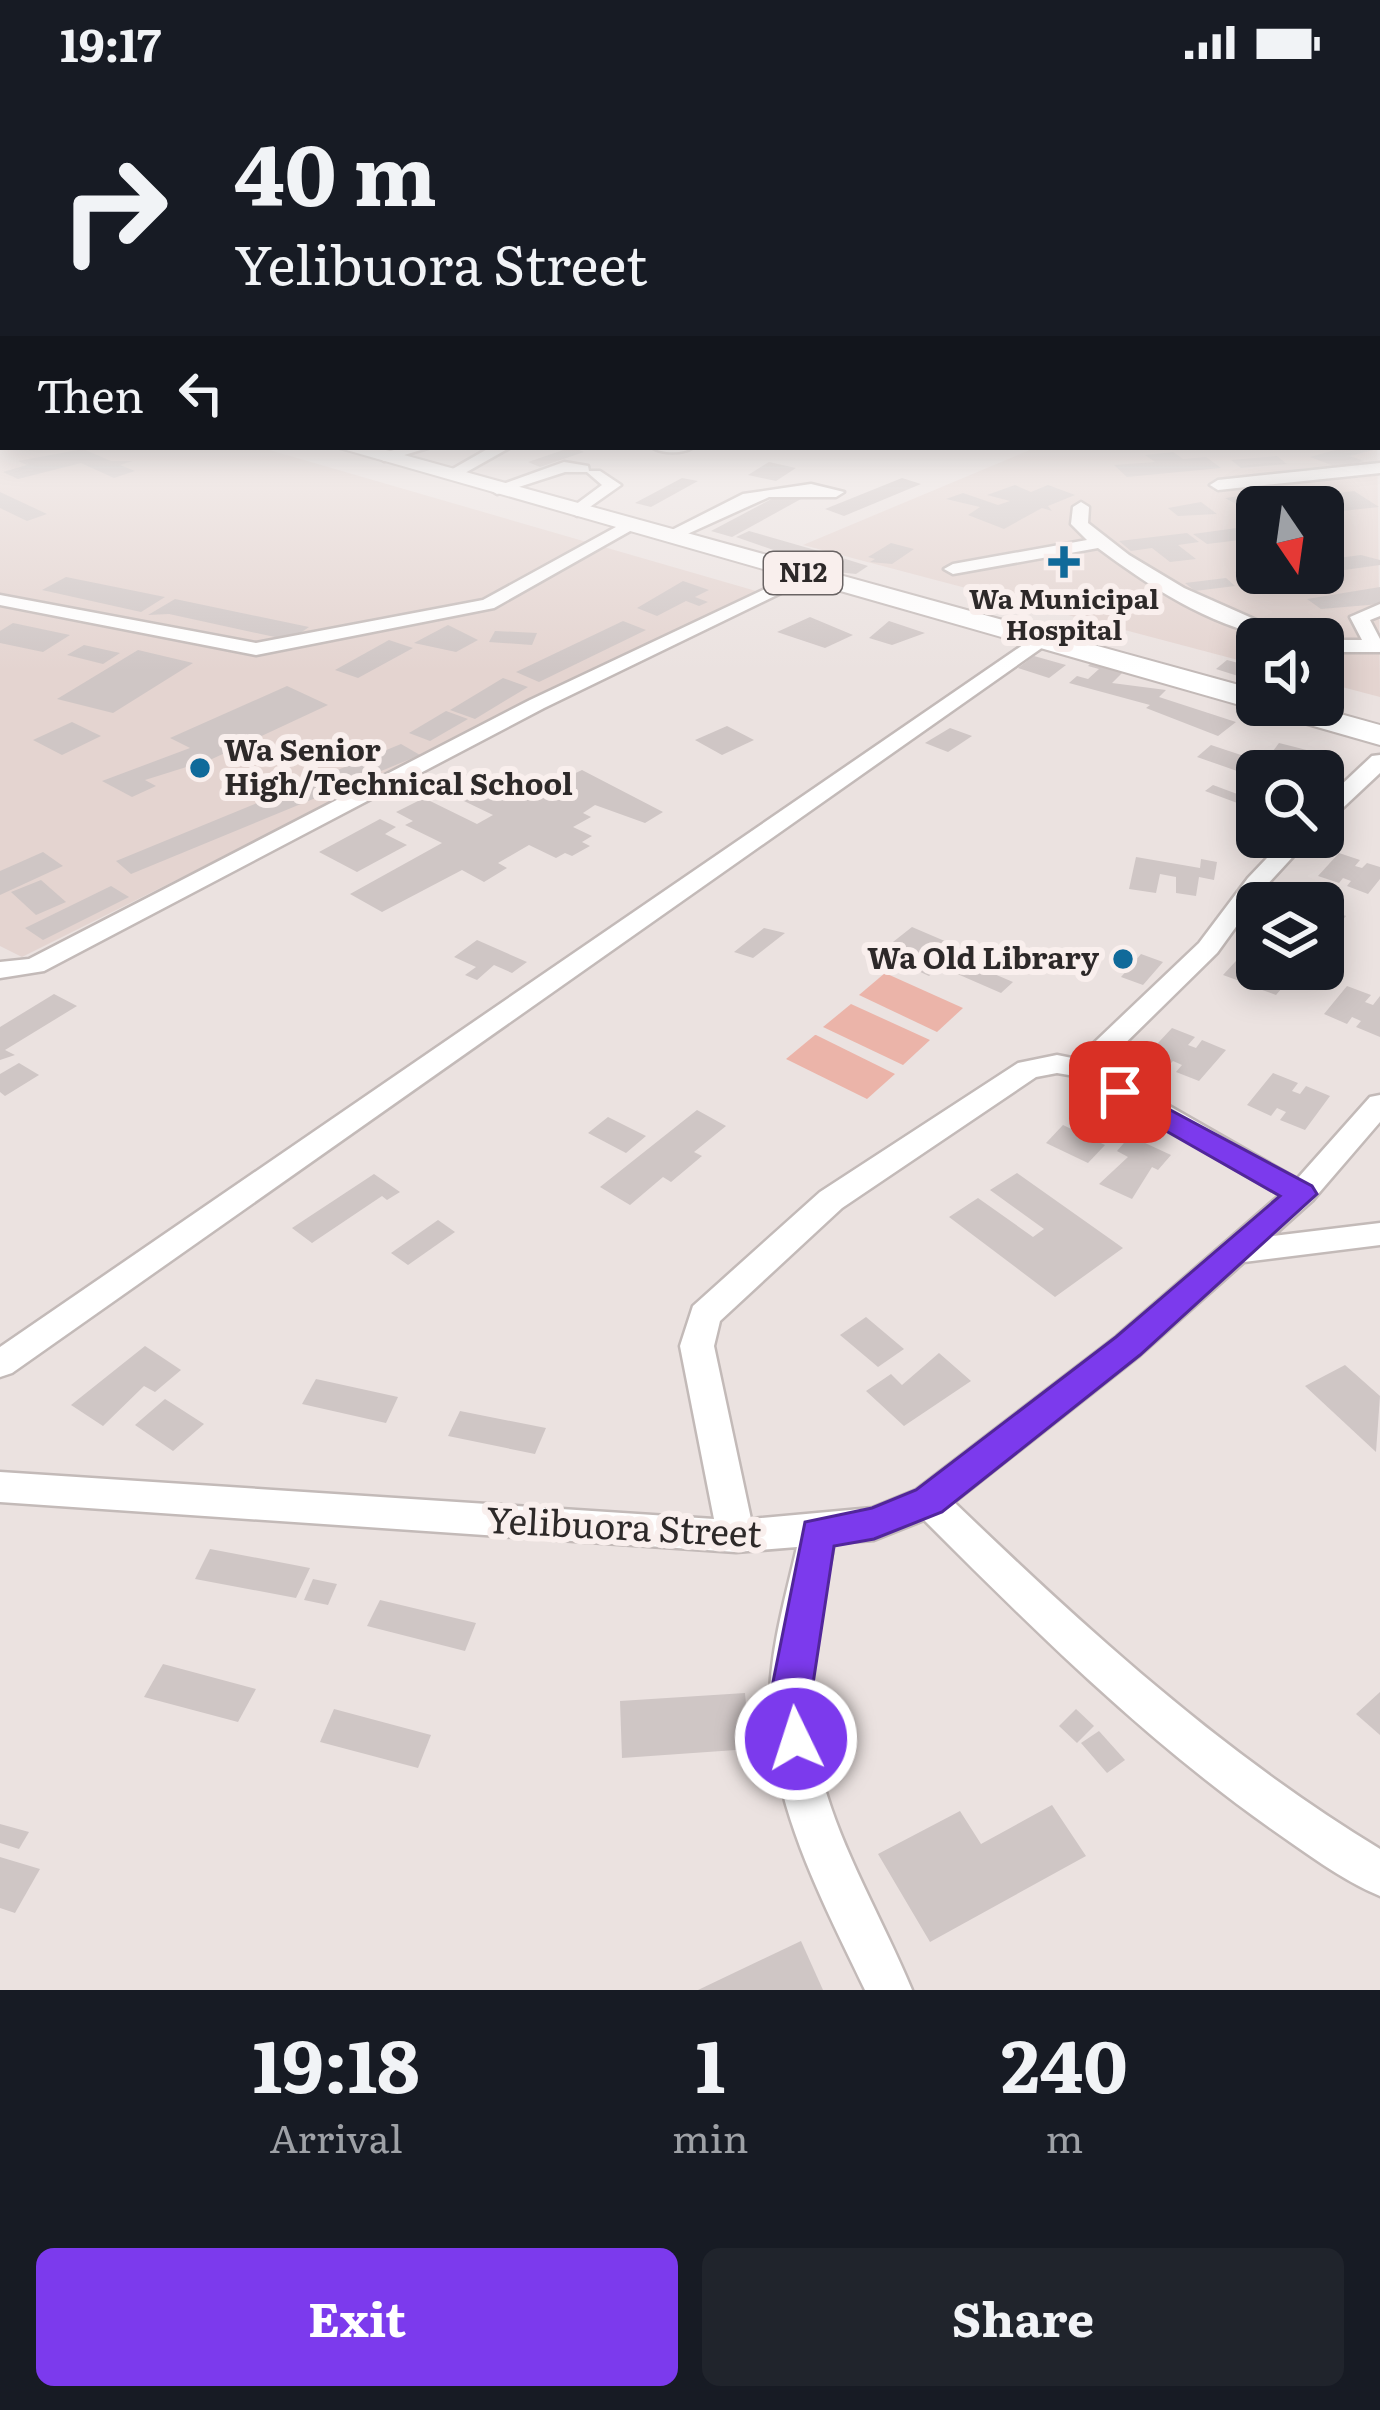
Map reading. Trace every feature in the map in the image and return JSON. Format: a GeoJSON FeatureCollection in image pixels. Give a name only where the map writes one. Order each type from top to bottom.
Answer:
{"type":"FeatureCollection","features":[{"type":"Feature","properties":{"kind":"highway","name":"N12"},"geometry":{"type":"LineString","coordinates":[[511,493],[1236,694]]}},
{"type":"Feature","properties":{"kind":"highway"},"geometry":{"type":"LineString","coordinates":[[1344,725],[1380,735]]}},
{"type":"Feature","properties":{"kind":"street"},"geometry":{"type":"LineString","coordinates":[[578,511],[602,493]]}},
{"type":"Feature","properties":{"kind":"street"},"geometry":{"type":"LineString","coordinates":[[668,536],[754,493]]}},
{"type":"Feature","properties":{"kind":"street"},"geometry":{"type":"LineString","coordinates":[[1081,507],[1078,524],[1098,543],[1238,618]]}},
{"type":"Feature","properties":{"kind":"street"},"geometry":{"type":"LineString","coordinates":[[0,600],[256,649],[488,604],[632,526]]}},
{"type":"Feature","properties":{"kind":"street"},"geometry":{"type":"LineString","coordinates":[[953,568],[1098,543]]}},
{"type":"Feature","properties":{"kind":"street"},"geometry":{"type":"LineString","coordinates":[[0,970],[34,966],[537,704],[809,575]]}},
{"type":"Feature","properties":{"kind":"street"},"geometry":{"type":"LineString","coordinates":[[1377,646],[1359,617],[1380,610]]}},
{"type":"Feature","properties":{"kind":"street"},"geometry":{"type":"LineString","coordinates":[[0,1364],[1043,640]]}},
{"type":"Feature","properties":{"kind":"street"},"geometry":{"type":"LineString","coordinates":[[1344,646],[1377,646]]}},
{"type":"Feature","properties":{"kind":"street"},"geometry":{"type":"LineString","coordinates":[[1344,794],[1380,761]]}},
{"type":"Feature","properties":{"kind":"street"},"geometry":{"type":"LineString","coordinates":[[1084,1070],[1208,948],[1280,858]]}},
{"type":"Feature","properties":{"kind":"street"},"geometry":{"type":"LineString","coordinates":[[736,1536],[697,1346],[705,1315],[831,1200],[1028,1069],[1057,1064],[1084,1070],[1301,1194]]}},
{"type":"Feature","properties":{"kind":"street","name":"Yelibuora Street"},"geometry":{"type":"LineString","coordinates":[[0,1486],[736,1536],[818,1533],[874,1523],[929,1501],[1243,1251],[1380,1104]]}},
{"type":"Feature","properties":{"kind":"street"},"geometry":{"type":"LineString","coordinates":[[1243,1251],[1380,1234]]}},
{"type":"Feature","properties":{"kind":"street"},"geometry":{"type":"LineString","coordinates":[[929,1501],[1079,1649],[1316,1837],[1380,1874]]}},
{"type":"Feature","properties":{"kind":"street"},"geometry":{"type":"LineString","coordinates":[[818,1533],[790,1697],[802,1782],[844,1899],[889,1990]]}},
{"type":"Feature","properties":{"kind":"shaded area","name":"Wa Senior High/Technical School"},"geometry":{"type":"Polygon","coordinates":[[[0,493],[418,493],[756,591],[22,957],[0,946],[0,493]]]}},
{"type":"Feature","properties":{"kind":"shaded area","name":"Wa Municipal Hospital"},"geometry":{"type":"Polygon","coordinates":[[[927,493],[1236,493],[1236,594],[1344,594],[1344,493],[1378,493],[1380,697],[1344,688],[1344,618],[1236,618],[1236,659],[803,545],[927,493]]]}},
{"type":"Feature","properties":{"kind":"shaded area"},"geometry":{"type":"Polygon","coordinates":[[[885,973],[963,1008],[937,1032],[859,995],[885,973]]]}},
{"type":"Feature","properties":{"kind":"shaded area"},"geometry":{"type":"Polygon","coordinates":[[[851,1004],[930,1040],[903,1065],[823,1027],[851,1004]]]}},
{"type":"Feature","properties":{"kind":"shaded area"},"geometry":{"type":"Polygon","coordinates":[[[815,1035],[895,1074],[867,1099],[786,1059],[815,1035]]]}},
{"type":"Feature","properties":{"kind":"building"},"geometry":{"type":"Polygon","coordinates":[[[2,493],[47,514],[27,521],[0,508],[2,493]]]}},
{"type":"Feature","properties":{"kind":"building"},"geometry":{"type":"Polygon","coordinates":[[[654,493],[676,493],[651,507],[635,503],[654,493]]]}},
{"type":"Feature","properties":{"kind":"building"},"geometry":{"type":"Polygon","coordinates":[[[865,493],[899,493],[844,516],[825,509],[865,493]]]}},
{"type":"Feature","properties":{"kind":"building"},"geometry":{"type":"Polygon","coordinates":[[[963,493],[998,505],[1010,501],[987,495],[1075,495],[1048,506],[1052,511],[1042,508],[1004,529],[968,515],[980,507],[946,499],[963,493]]]}},
{"type":"Feature","properties":{"kind":"building"},"geometry":{"type":"Polygon","coordinates":[[[1344,493],[1357,493],[1379,507],[1344,511],[1344,493]]]}},
{"type":"Feature","properties":{"kind":"building"},"geometry":{"type":"Polygon","coordinates":[[[781,494],[801,499],[732,537],[711,531],[781,494]]]}},
{"type":"Feature","properties":{"kind":"building"},"geometry":{"type":"Polygon","coordinates":[[[1201,502],[1217,514],[1178,516],[1168,508],[1201,502]]]}},
{"type":"Feature","properties":{"kind":"building"},"geometry":{"type":"Polygon","coordinates":[[[1236,528],[1236,541],[1207,544],[1193,534],[1236,528]]]}},
{"type":"Feature","properties":{"kind":"building"},"geometry":{"type":"Polygon","coordinates":[[[749,531],[868,566],[856,574],[837,572],[736,537],[749,531]]]}},
{"type":"Feature","properties":{"kind":"building"},"geometry":{"type":"Polygon","coordinates":[[[1187,533],[1199,542],[1178,545],[1196,559],[1170,562],[1152,548],[1131,551],[1119,541],[1187,533]]]}},
{"type":"Feature","properties":{"kind":"building"},"geometry":{"type":"Polygon","coordinates":[[[891,543],[914,549],[892,564],[870,562],[875,559],[868,557],[891,543]]]}},
{"type":"Feature","properties":{"kind":"building"},"geometry":{"type":"Polygon","coordinates":[[[1361,555],[1380,560],[1380,565],[1344,570],[1344,557],[1361,555]]]}},
{"type":"Feature","properties":{"kind":"building"},"geometry":{"type":"Polygon","coordinates":[[[66,577],[165,597],[141,612],[42,590],[66,577]]]}},
{"type":"Feature","properties":{"kind":"building"},"geometry":{"type":"Polygon","coordinates":[[[1226,578],[1235,586],[1195,591],[1185,583],[1226,578]]]}},
{"type":"Feature","properties":{"kind":"building"},"geometry":{"type":"Polygon","coordinates":[[[683,581],[709,590],[695,597],[708,602],[699,606],[686,601],[657,616],[637,608],[683,581]]]}},
{"type":"Feature","properties":{"kind":"building"},"geometry":{"type":"Polygon","coordinates":[[[1380,587],[1380,604],[1321,609],[1307,599],[1380,587]]]}},
{"type":"Feature","properties":{"kind":"building"},"geometry":{"type":"Polygon","coordinates":[[[175,599],[309,627],[283,645],[268,642],[275,637],[169,614],[148,615],[175,599]]]}},
{"type":"Feature","properties":{"kind":"building"},"geometry":{"type":"Polygon","coordinates":[[[810,617],[853,635],[825,648],[777,632],[810,617]]]}},
{"type":"Feature","properties":{"kind":"building"},"geometry":{"type":"Polygon","coordinates":[[[623,621],[646,630],[539,682],[516,672],[623,621]]]}},
{"type":"Feature","properties":{"kind":"building"},"geometry":{"type":"Polygon","coordinates":[[[889,621],[925,633],[892,645],[869,638],[889,621]]]}},
{"type":"Feature","properties":{"kind":"building"},"geometry":{"type":"Polygon","coordinates":[[[13,623],[70,635],[43,652],[0,643],[0,631],[13,623]]]}},
{"type":"Feature","properties":{"kind":"building"},"geometry":{"type":"Polygon","coordinates":[[[448,625],[478,640],[456,652],[414,643],[448,625]]]}},
{"type":"Feature","properties":{"kind":"building"},"geometry":{"type":"Polygon","coordinates":[[[495,631],[537,633],[532,645],[489,642],[495,631]]]}},
{"type":"Feature","properties":{"kind":"building"},"geometry":{"type":"Polygon","coordinates":[[[389,640],[413,648],[358,678],[335,670],[389,640]]]}},
{"type":"Feature","properties":{"kind":"building"},"geometry":{"type":"Polygon","coordinates":[[[84,645],[120,653],[103,664],[67,655],[84,645]]]}},
{"type":"Feature","properties":{"kind":"building"},"geometry":{"type":"Polygon","coordinates":[[[138,650],[193,663],[113,713],[57,699],[138,650]]]}},
{"type":"Feature","properties":{"kind":"building"},"geometry":{"type":"Polygon","coordinates":[[[1034,656],[1066,665],[1049,678],[1018,668],[1034,656]]]}},
{"type":"Feature","properties":{"kind":"building"},"geometry":{"type":"Polygon","coordinates":[[[1227,660],[1236,662],[1236,675],[1216,669],[1227,660]]]}},
{"type":"Feature","properties":{"kind":"building"},"geometry":{"type":"Polygon","coordinates":[[[1092,662],[1124,671],[1112,683],[1166,690],[1159,697],[1236,722],[1218,736],[1146,708],[1150,705],[1069,683],[1077,676],[1088,679],[1099,669],[1088,666],[1092,662]]]}},
{"type":"Feature","properties":{"kind":"building"},"geometry":{"type":"Polygon","coordinates":[[[503,678],[528,687],[475,719],[450,710],[503,678]]]}},
{"type":"Feature","properties":{"kind":"building"},"geometry":{"type":"Polygon","coordinates":[[[287,686],[328,705],[212,759],[145,780],[156,786],[132,797],[102,781],[190,748],[170,738],[287,686]]]}},
{"type":"Feature","properties":{"kind":"building"},"geometry":{"type":"Polygon","coordinates":[[[446,711],[468,719],[430,741],[409,733],[446,711]]]}},
{"type":"Feature","properties":{"kind":"building"},"geometry":{"type":"Polygon","coordinates":[[[72,722],[101,736],[62,755],[33,740],[72,722]]]}},
{"type":"Feature","properties":{"kind":"building"},"geometry":{"type":"Polygon","coordinates":[[[727,726],[754,740],[722,755],[695,740],[727,726]]]}},
{"type":"Feature","properties":{"kind":"building"},"geometry":{"type":"Polygon","coordinates":[[[950,728],[972,736],[948,752],[925,743],[950,728]]]}},
{"type":"Feature","properties":{"kind":"building"},"geometry":{"type":"Polygon","coordinates":[[[1279,743],[1306,750],[1274,750],[1279,743]]]}},
{"type":"Feature","properties":{"kind":"building"},"geometry":{"type":"Polygon","coordinates":[[[401,744],[420,755],[131,874],[116,861],[401,744]]]}},
{"type":"Feature","properties":{"kind":"building"},"geometry":{"type":"Polygon","coordinates":[[[1211,745],[1236,753],[1236,771],[1197,757],[1211,745]]]}},
{"type":"Feature","properties":{"kind":"building"},"geometry":{"type":"Polygon","coordinates":[[[582,770],[663,812],[645,823],[595,805],[583,813],[591,817],[573,827],[592,836],[582,842],[590,846],[572,856],[565,853],[556,858],[529,845],[498,863],[507,868],[484,882],[462,870],[382,912],[350,894],[442,843],[405,825],[413,821],[396,812],[424,798],[477,824],[493,815],[439,789],[466,774],[527,796],[582,770]]]}},
{"type":"Feature","properties":{"kind":"building"},"geometry":{"type":"Polygon","coordinates":[[[1213,785],[1236,794],[1236,803],[1205,791],[1213,785]]]}},
{"type":"Feature","properties":{"kind":"building"},"geometry":{"type":"Polygon","coordinates":[[[380,819],[396,827],[385,834],[407,845],[357,872],[319,852],[380,819]]]}},
{"type":"Feature","properties":{"kind":"building"},"geometry":{"type":"Polygon","coordinates":[[[43,852],[63,866],[0,895],[0,871],[43,852]]]}},
{"type":"Feature","properties":{"kind":"building"},"geometry":{"type":"Polygon","coordinates":[[[1344,855],[1360,860],[1355,866],[1380,867],[1380,879],[1368,894],[1347,886],[1351,881],[1343,878],[1336,882],[1318,876],[1344,855]]]}},
{"type":"Feature","properties":{"kind":"building"},"geometry":{"type":"Polygon","coordinates":[[[1136,857],[1200,868],[1201,859],[1217,862],[1214,880],[1199,877],[1196,896],[1176,893],[1176,877],[1160,874],[1156,893],[1129,889],[1136,857]]]}},
{"type":"Feature","properties":{"kind":"building"},"geometry":{"type":"Polygon","coordinates":[[[41,880],[66,902],[36,915],[11,892],[41,880]]]}},
{"type":"Feature","properties":{"kind":"building"},"geometry":{"type":"Polygon","coordinates":[[[111,886],[129,897],[43,940],[25,928],[111,886]]]}},
{"type":"Feature","properties":{"kind":"building"},"geometry":{"type":"Polygon","coordinates":[[[912,927],[961,948],[952,956],[1013,982],[1001,993],[939,966],[929,976],[879,953],[912,927]]]}},
{"type":"Feature","properties":{"kind":"building"},"geometry":{"type":"Polygon","coordinates":[[[764,928],[785,933],[753,958],[734,952],[764,928]]]}},
{"type":"Feature","properties":{"kind":"building"},"geometry":{"type":"Polygon","coordinates":[[[477,940],[527,962],[512,973],[494,965],[477,980],[465,975],[476,967],[454,957],[477,940]]]}},
{"type":"Feature","properties":{"kind":"building"},"geometry":{"type":"Polygon","coordinates":[[[1141,954],[1163,962],[1143,985],[1121,977],[1141,954]]]}},
{"type":"Feature","properties":{"kind":"building"},"geometry":{"type":"Polygon","coordinates":[[[1236,961],[1236,980],[1223,975],[1236,961]]]}},
{"type":"Feature","properties":{"kind":"building"},"geometry":{"type":"Polygon","coordinates":[[[1347,986],[1371,995],[1365,1002],[1373,1005],[1380,996],[1380,1037],[1356,1027],[1361,1021],[1352,1017],[1347,1024],[1324,1014],[1347,986]]]}},
{"type":"Feature","properties":{"kind":"building"},"geometry":{"type":"Polygon","coordinates":[[[54,994],[77,1006],[5,1050],[15,1055],[0,1060],[0,1027],[54,994]]]}},
{"type":"Feature","properties":{"kind":"building"},"geometry":{"type":"Polygon","coordinates":[[[1172,1028],[1195,1037],[1188,1045],[1196,1048],[1202,1040],[1226,1050],[1199,1081],[1176,1072],[1182,1065],[1173,1061],[1166,1068],[1144,1058],[1172,1028]]]}},
{"type":"Feature","properties":{"kind":"building"},"geometry":{"type":"Polygon","coordinates":[[[19,1063],[39,1075],[5,1096],[0,1092],[0,1074],[19,1063]]]}},
{"type":"Feature","properties":{"kind":"building"},"geometry":{"type":"Polygon","coordinates":[[[1273,1073],[1298,1083],[1292,1091],[1300,1094],[1306,1086],[1330,1096],[1305,1130],[1280,1120],[1286,1112],[1277,1108],[1271,1116],[1247,1105],[1273,1073]]]}},
{"type":"Feature","properties":{"kind":"building"},"geometry":{"type":"Polygon","coordinates":[[[697,1110],[726,1126],[694,1152],[702,1156],[671,1182],[663,1177],[630,1205],[600,1187],[697,1110]]]}},
{"type":"Feature","properties":{"kind":"building"},"geometry":{"type":"Polygon","coordinates":[[[608,1117],[646,1136],[626,1153],[588,1133],[608,1117]]]}},
{"type":"Feature","properties":{"kind":"building"},"geometry":{"type":"Polygon","coordinates":[[[1063,1125],[1105,1145],[1088,1163],[1046,1143],[1063,1125]]]}},
{"type":"Feature","properties":{"kind":"building"},"geometry":{"type":"Polygon","coordinates":[[[1130,1136],[1171,1155],[1158,1170],[1152,1167],[1132,1199],[1099,1184],[1128,1157],[1117,1151],[1130,1136]]]}},
{"type":"Feature","properties":{"kind":"building"},"geometry":{"type":"Polygon","coordinates":[[[1017,1173],[1123,1248],[1055,1297],[949,1217],[978,1198],[1033,1237],[1044,1229],[990,1190],[1017,1173]]]}},
{"type":"Feature","properties":{"kind":"building"},"geometry":{"type":"Polygon","coordinates":[[[374,1174],[400,1192],[387,1200],[382,1196],[312,1243],[292,1228],[374,1174]]]}},
{"type":"Feature","properties":{"kind":"building"},"geometry":{"type":"Polygon","coordinates":[[[438,1220],[455,1232],[408,1265],[391,1253],[438,1220]]]}},
{"type":"Feature","properties":{"kind":"building"},"geometry":{"type":"Polygon","coordinates":[[[866,1317],[904,1349],[878,1367],[840,1335],[866,1317]]]}},
{"type":"Feature","properties":{"kind":"building"},"geometry":{"type":"Polygon","coordinates":[[[145,1346],[181,1370],[155,1392],[144,1386],[103,1426],[71,1405],[145,1346]]]}},
{"type":"Feature","properties":{"kind":"building"},"geometry":{"type":"Polygon","coordinates":[[[939,1353],[971,1381],[904,1426],[866,1391],[891,1374],[902,1385],[939,1353]]]}},
{"type":"Feature","properties":{"kind":"building"},"geometry":{"type":"Polygon","coordinates":[[[1345,1365],[1380,1396],[1376,1452],[1305,1386],[1345,1365]]]}},
{"type":"Feature","properties":{"kind":"building"},"geometry":{"type":"Polygon","coordinates":[[[316,1379],[398,1397],[386,1423],[302,1404],[316,1379]]]}},
{"type":"Feature","properties":{"kind":"building"},"geometry":{"type":"Polygon","coordinates":[[[165,1399],[204,1424],[173,1451],[135,1425],[165,1399]]]}},
{"type":"Feature","properties":{"kind":"building"},"geometry":{"type":"Polygon","coordinates":[[[460,1411],[546,1428],[535,1454],[448,1436],[460,1411]]]}},
{"type":"Feature","properties":{"kind":"building"},"geometry":{"type":"Polygon","coordinates":[[[210,1549],[310,1568],[296,1598],[195,1579],[210,1549]]]}},
{"type":"Feature","properties":{"kind":"building"},"geometry":{"type":"Polygon","coordinates":[[[313,1579],[337,1584],[328,1605],[304,1600],[313,1579]]]}},
{"type":"Feature","properties":{"kind":"building"},"geometry":{"type":"Polygon","coordinates":[[[380,1600],[476,1623],[465,1651],[367,1626],[380,1600]]]}},
{"type":"Feature","properties":{"kind":"building"},"geometry":{"type":"Polygon","coordinates":[[[163,1664],[256,1689],[238,1722],[144,1697],[163,1664]]]}},
{"type":"Feature","properties":{"kind":"building"},"geometry":{"type":"Polygon","coordinates":[[[1380,1692],[1380,1735],[1356,1714],[1380,1692]]]}},
{"type":"Feature","properties":{"kind":"building"},"geometry":{"type":"Polygon","coordinates":[[[745,1693],[750,1749],[622,1758],[620,1701],[745,1693]]]}},
{"type":"Feature","properties":{"kind":"building"},"geometry":{"type":"Polygon","coordinates":[[[334,1709],[431,1735],[418,1768],[320,1742],[334,1709]]]}},
{"type":"Feature","properties":{"kind":"building"},"geometry":{"type":"Polygon","coordinates":[[[1076,1709],[1094,1726],[1077,1743],[1059,1726],[1076,1709]]]}},
{"type":"Feature","properties":{"kind":"building"},"geometry":{"type":"Polygon","coordinates":[[[1099,1731],[1125,1760],[1107,1773],[1081,1743],[1099,1731]]]}},
{"type":"Feature","properties":{"kind":"building"},"geometry":{"type":"Polygon","coordinates":[[[1052,1805],[1086,1856],[930,1942],[878,1854],[960,1811],[981,1844],[1052,1805]]]}},
{"type":"Feature","properties":{"kind":"building"},"geometry":{"type":"Polygon","coordinates":[[[0,1824],[29,1832],[19,1849],[0,1843],[0,1824]]]}},
{"type":"Feature","properties":{"kind":"building"},"geometry":{"type":"Polygon","coordinates":[[[0,1857],[40,1869],[15,1913],[0,1908],[0,1857]]]}},
{"type":"Feature","properties":{"kind":"building"},"geometry":{"type":"Polygon","coordinates":[[[801,1941],[823,1990],[698,1990],[801,1941]]]}},
{"type":"Feature","properties":{"kind":"place","name":"Wa Municipal Hospital"},"geometry":{"type":"Point","coordinates":[1064,562]}},
{"type":"Feature","properties":{"kind":"place","name":"Wa Senior High/Technical School"},"geometry":{"type":"Point","coordinates":[200,768]}},
{"type":"Feature","properties":{"kind":"place","name":"Wa Old Library"},"geometry":{"type":"Point","coordinates":[1123,959]}},
{"type":"Feature","properties":{"kind":"route"},"geometry":{"type":"LineString","coordinates":[[796,1739],[790,1697],[818,1533],[874,1523],[929,1501],[1128,1346],[1243,1251],[1301,1194],[1120,1092]]}}]}
